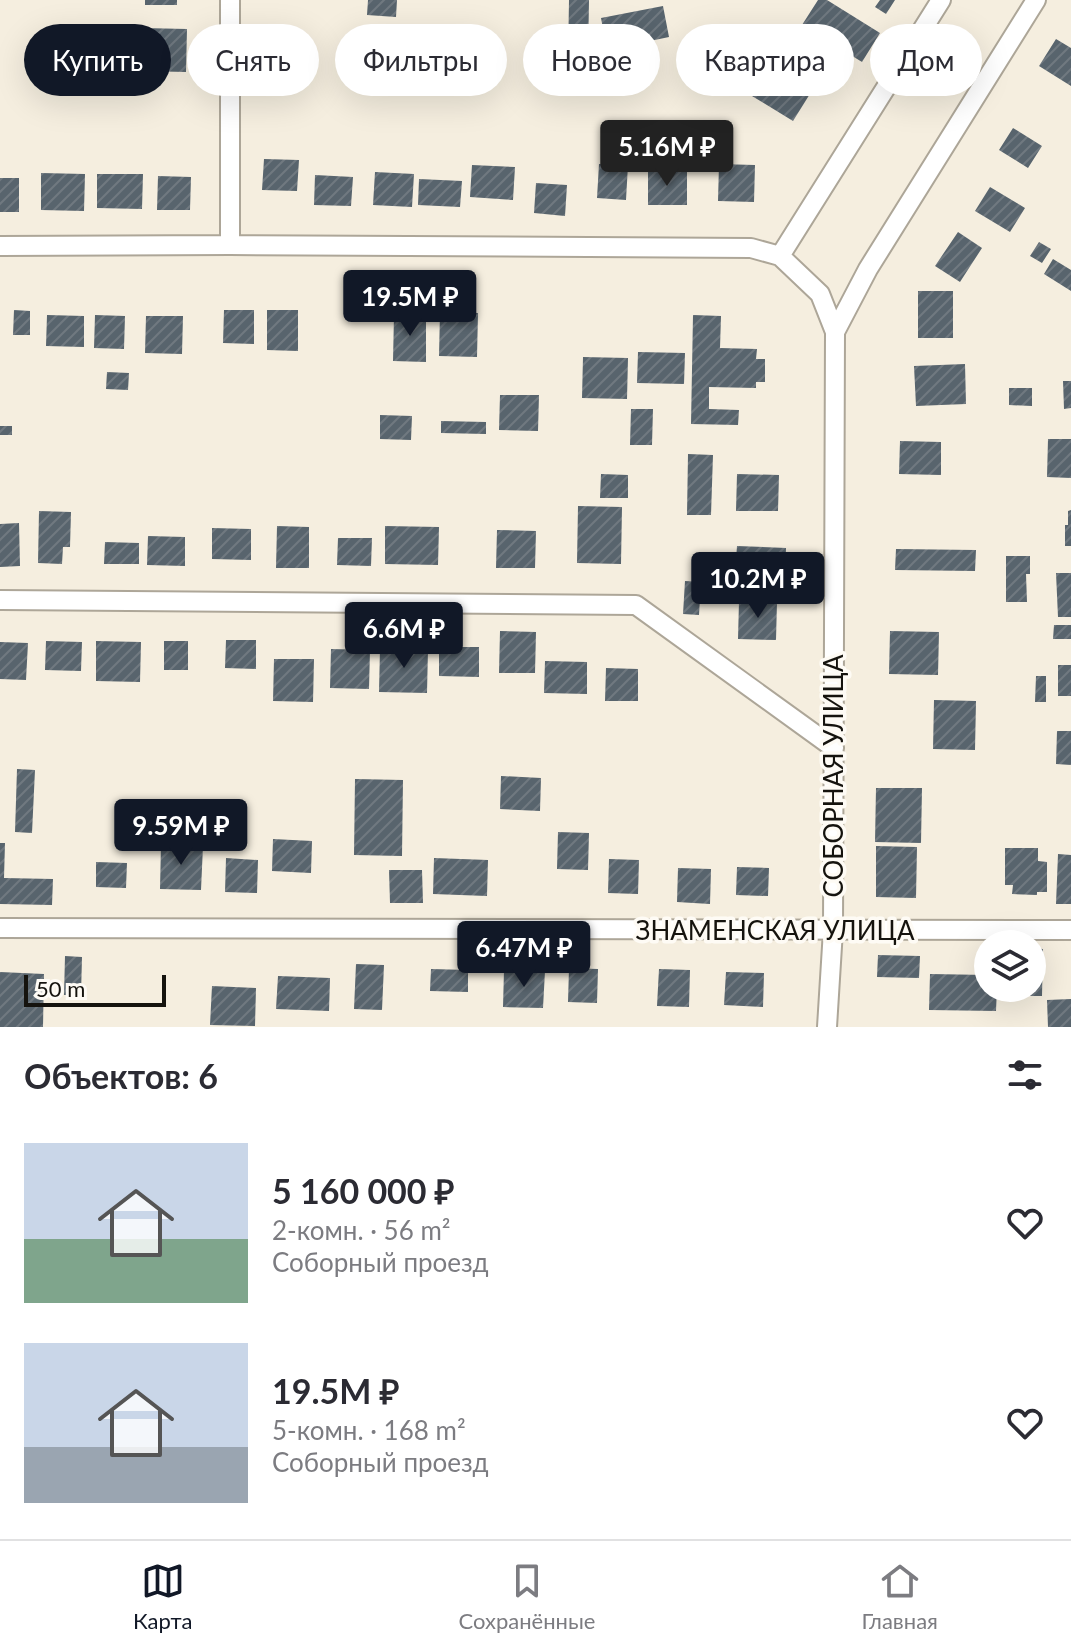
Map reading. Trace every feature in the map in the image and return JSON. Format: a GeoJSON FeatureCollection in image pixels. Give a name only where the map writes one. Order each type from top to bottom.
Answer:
{"type":"FeatureCollection","features":[{"type":"Feature","properties":{"kind":"street"},"geometry":{"type":"LineString","coordinates":[[230,0],[230,245]]}},
{"type":"Feature","properties":{"kind":"street"},"geometry":{"type":"LineString","coordinates":[[0,246],[751,248],[780,256],[941,0]]}},
{"type":"Feature","properties":{"kind":"street","name":"СОБОРНАЯ УЛИЦА"},"geometry":{"type":"LineString","coordinates":[[835,332],[868,269],[1036,0]]}},
{"type":"Feature","properties":{"kind":"street","name":"СОБОРНАЯ УЛИЦА"},"geometry":{"type":"LineString","coordinates":[[780,256],[820,294],[835,332],[833,930],[827,1027]]}},
{"type":"Feature","properties":{"kind":"street"},"geometry":{"type":"LineString","coordinates":[[0,600],[636,605],[834,748]]}},
{"type":"Feature","properties":{"kind":"street","name":"ЗНАМЕНСКАЯ УЛИЦА"},"geometry":{"type":"LineString","coordinates":[[0,928],[1071,930]]}},
{"type":"Feature","properties":{"kind":"building"},"geometry":{"type":"Polygon","coordinates":[[[145,0],[177,0],[177,5],[145,5],[145,0]]]}},
{"type":"Feature","properties":{"kind":"building"},"geometry":{"type":"Polygon","coordinates":[[[368,0],[397,0],[396,17],[367,15],[368,0]]]}},
{"type":"Feature","properties":{"kind":"building"},"geometry":{"type":"Polygon","coordinates":[[[569,0],[589,0],[589,24],[569,24],[569,0]]]}},
{"type":"Feature","properties":{"kind":"building"},"geometry":{"type":"Polygon","coordinates":[[[818,0],[827,0],[870,27],[870,49],[862,62],[854,57],[854,24],[803,24],[818,0]]]}},
{"type":"Feature","properties":{"kind":"building"},"geometry":{"type":"Polygon","coordinates":[[[880,0],[895,0],[886,14],[875,7],[880,0]]]}},
{"type":"Feature","properties":{"kind":"building"},"geometry":{"type":"Polygon","coordinates":[[[663,6],[669,37],[660,39],[660,24],[602,24],[601,18],[663,6]]]}},
{"type":"Feature","properties":{"kind":"building"},"geometry":{"type":"Polygon","coordinates":[[[171,29],[187,29],[186,72],[171,72],[171,29]]]}},
{"type":"Feature","properties":{"kind":"building"},"geometry":{"type":"Polygon","coordinates":[[[1056,39],[1071,48],[1071,86],[1039,66],[1056,39]]]}},
{"type":"Feature","properties":{"kind":"building"},"geometry":{"type":"Polygon","coordinates":[[[752,96],[809,96],[793,121],[752,96]]]}},
{"type":"Feature","properties":{"kind":"building"},"geometry":{"type":"Polygon","coordinates":[[[1013,128],[1042,146],[1028,168],[999,150],[1013,128]]]}},
{"type":"Feature","properties":{"kind":"building"},"geometry":{"type":"Polygon","coordinates":[[[264,159],[299,160],[297,191],[262,190],[264,159]]]}},
{"type":"Feature","properties":{"kind":"building"},"geometry":{"type":"Polygon","coordinates":[[[599,164],[628,165],[626,200],[597,198],[599,164]]]}},
{"type":"Feature","properties":{"kind":"building"},"geometry":{"type":"Polygon","coordinates":[[[719,164],[755,165],[754,202],[718,201],[719,164]]]}},
{"type":"Feature","properties":{"kind":"building"},"geometry":{"type":"Polygon","coordinates":[[[472,165],[515,167],[513,200],[470,197],[472,165]]]}},
{"type":"Feature","properties":{"kind":"building"},"geometry":{"type":"Polygon","coordinates":[[[648,171],[687,172],[687,205],[648,205],[648,171]]]}},
{"type":"Feature","properties":{"kind":"building"},"geometry":{"type":"Polygon","coordinates":[[[375,172],[414,174],[412,207],[373,205],[375,172]]]}},
{"type":"Feature","properties":{"kind":"building"},"geometry":{"type":"Polygon","coordinates":[[[41,173],[85,174],[84,211],[41,210],[41,173]]]}},
{"type":"Feature","properties":{"kind":"building"},"geometry":{"type":"Polygon","coordinates":[[[97,174],[143,174],[142,209],[97,208],[97,174]]]}},
{"type":"Feature","properties":{"kind":"building"},"geometry":{"type":"Polygon","coordinates":[[[315,175],[353,177],[351,206],[314,205],[315,175]]]}},
{"type":"Feature","properties":{"kind":"building"},"geometry":{"type":"Polygon","coordinates":[[[158,176],[191,177],[190,210],[157,210],[158,176]]]}},
{"type":"Feature","properties":{"kind":"building"},"geometry":{"type":"Polygon","coordinates":[[[0,178],[19,178],[19,212],[0,212],[0,178]]]}},
{"type":"Feature","properties":{"kind":"building"},"geometry":{"type":"Polygon","coordinates":[[[419,179],[462,181],[460,207],[418,205],[419,179]]]}},
{"type":"Feature","properties":{"kind":"building"},"geometry":{"type":"Polygon","coordinates":[[[536,183],[567,185],[565,216],[534,213],[536,183]]]}},
{"type":"Feature","properties":{"kind":"building"},"geometry":{"type":"Polygon","coordinates":[[[990,187],[1025,208],[1010,232],[975,211],[990,187]]]}},
{"type":"Feature","properties":{"kind":"building"},"geometry":{"type":"Polygon","coordinates":[[[958,232],[982,248],[960,282],[935,266],[958,232]]]}},
{"type":"Feature","properties":{"kind":"building"},"geometry":{"type":"Polygon","coordinates":[[[1039,242],[1051,249],[1042,263],[1030,256],[1039,242]]]}},
{"type":"Feature","properties":{"kind":"building"},"geometry":{"type":"Polygon","coordinates":[[[1053,259],[1071,270],[1071,291],[1044,274],[1053,259]]]}},
{"type":"Feature","properties":{"kind":"building"},"geometry":{"type":"Polygon","coordinates":[[[918,291],[953,291],[953,338],[918,338],[918,291]]]}},
{"type":"Feature","properties":{"kind":"building"},"geometry":{"type":"Polygon","coordinates":[[[14,310],[30,311],[30,335],[13,335],[14,310]]]}},
{"type":"Feature","properties":{"kind":"building"},"geometry":{"type":"Polygon","coordinates":[[[224,310],[254,310],[254,344],[223,343],[224,310]]]}},
{"type":"Feature","properties":{"kind":"building"},"geometry":{"type":"Polygon","coordinates":[[[267,310],[298,310],[298,351],[267,350],[267,310]]]}},
{"type":"Feature","properties":{"kind":"building"},"geometry":{"type":"Polygon","coordinates":[[[440,312],[478,313],[477,357],[439,356],[440,312]]]}},
{"type":"Feature","properties":{"kind":"building"},"geometry":{"type":"Polygon","coordinates":[[[47,315],[84,316],[84,347],[46,346],[47,315]]]}},
{"type":"Feature","properties":{"kind":"building"},"geometry":{"type":"Polygon","coordinates":[[[95,315],[125,316],[124,349],[94,348],[95,315]]]}},
{"type":"Feature","properties":{"kind":"building"},"geometry":{"type":"Polygon","coordinates":[[[394,315],[426,315],[426,362],[393,361],[394,315]]]}},
{"type":"Feature","properties":{"kind":"building"},"geometry":{"type":"Polygon","coordinates":[[[693,315],[721,316],[720,348],[757,349],[756,359],[765,359],[765,382],[756,382],[756,388],[709,387],[709,409],[739,410],[738,425],[691,424],[693,315]]]}},
{"type":"Feature","properties":{"kind":"building"},"geometry":{"type":"Polygon","coordinates":[[[146,316],[183,316],[182,354],[145,353],[146,316]]]}},
{"type":"Feature","properties":{"kind":"building"},"geometry":{"type":"Polygon","coordinates":[[[638,352],[685,353],[684,384],[637,383],[638,352]]]}},
{"type":"Feature","properties":{"kind":"building"},"geometry":{"type":"Polygon","coordinates":[[[583,357],[628,358],[627,399],[582,398],[583,357]]]}},
{"type":"Feature","properties":{"kind":"building"},"geometry":{"type":"Polygon","coordinates":[[[965,364],[966,404],[916,406],[914,366],[965,364]]]}},
{"type":"Feature","properties":{"kind":"building"},"geometry":{"type":"Polygon","coordinates":[[[107,372],[129,373],[128,390],[106,389],[107,372]]]}},
{"type":"Feature","properties":{"kind":"building"},"geometry":{"type":"Polygon","coordinates":[[[1063,381],[1071,381],[1071,408],[1064,409],[1063,381]]]}},
{"type":"Feature","properties":{"kind":"building"},"geometry":{"type":"Polygon","coordinates":[[[1009,388],[1032,388],[1032,406],[1009,405],[1009,388]]]}},
{"type":"Feature","properties":{"kind":"building"},"geometry":{"type":"Polygon","coordinates":[[[500,395],[539,395],[538,431],[499,430],[500,395]]]}},
{"type":"Feature","properties":{"kind":"building"},"geometry":{"type":"Polygon","coordinates":[[[631,409],[653,409],[652,445],[630,445],[631,409]]]}},
{"type":"Feature","properties":{"kind":"building"},"geometry":{"type":"Polygon","coordinates":[[[380,415],[412,416],[411,440],[380,439],[380,415]]]}},
{"type":"Feature","properties":{"kind":"building"},"geometry":{"type":"Polygon","coordinates":[[[441,421],[486,422],[486,434],[441,433],[441,421]]]}},
{"type":"Feature","properties":{"kind":"building"},"geometry":{"type":"Polygon","coordinates":[[[0,426],[12,426],[12,435],[0,435],[0,426]]]}},
{"type":"Feature","properties":{"kind":"building"},"geometry":{"type":"Polygon","coordinates":[[[1048,439],[1071,439],[1071,478],[1047,477],[1048,439]]]}},
{"type":"Feature","properties":{"kind":"building"},"geometry":{"type":"Polygon","coordinates":[[[900,441],[941,442],[941,475],[899,474],[900,441]]]}},
{"type":"Feature","properties":{"kind":"building"},"geometry":{"type":"Polygon","coordinates":[[[688,454],[713,455],[711,515],[687,515],[688,454]]]}},
{"type":"Feature","properties":{"kind":"building"},"geometry":{"type":"Polygon","coordinates":[[[601,474],[628,475],[628,498],[600,498],[601,474]]]}},
{"type":"Feature","properties":{"kind":"building"},"geometry":{"type":"Polygon","coordinates":[[[737,474],[779,475],[778,511],[736,511],[737,474]]]}},
{"type":"Feature","properties":{"kind":"building"},"geometry":{"type":"Polygon","coordinates":[[[578,506],[622,507],[621,564],[577,563],[578,506]]]}},
{"type":"Feature","properties":{"kind":"building"},"geometry":{"type":"Polygon","coordinates":[[[1071,510],[1071,546],[1065,546],[1065,525],[1068,525],[1068,511],[1071,510]]]}},
{"type":"Feature","properties":{"kind":"building"},"geometry":{"type":"Polygon","coordinates":[[[39,511],[71,512],[70,547],[63,547],[62,564],[38,563],[39,511]]]}},
{"type":"Feature","properties":{"kind":"building"},"geometry":{"type":"Polygon","coordinates":[[[19,523],[20,566],[0,567],[0,524],[19,523]]]}},
{"type":"Feature","properties":{"kind":"building"},"geometry":{"type":"Polygon","coordinates":[[[277,526],[309,527],[309,568],[276,568],[277,526]]]}},
{"type":"Feature","properties":{"kind":"building"},"geometry":{"type":"Polygon","coordinates":[[[385,526],[439,527],[438,565],[385,564],[385,526]]]}},
{"type":"Feature","properties":{"kind":"building"},"geometry":{"type":"Polygon","coordinates":[[[212,528],[251,529],[251,560],[212,559],[212,528]]]}},
{"type":"Feature","properties":{"kind":"building"},"geometry":{"type":"Polygon","coordinates":[[[497,530],[536,531],[535,568],[496,568],[497,530]]]}},
{"type":"Feature","properties":{"kind":"building"},"geometry":{"type":"Polygon","coordinates":[[[148,536],[185,537],[185,566],[147,565],[148,536]]]}},
{"type":"Feature","properties":{"kind":"building"},"geometry":{"type":"Polygon","coordinates":[[[338,538],[372,538],[371,566],[337,565],[338,538]]]}},
{"type":"Feature","properties":{"kind":"building"},"geometry":{"type":"Polygon","coordinates":[[[105,542],[139,543],[139,564],[104,564],[105,542]]]}},
{"type":"Feature","properties":{"kind":"building"},"geometry":{"type":"Polygon","coordinates":[[[737,546],[786,548],[785,575],[735,573],[737,546]]]}},
{"type":"Feature","properties":{"kind":"building"},"geometry":{"type":"Polygon","coordinates":[[[896,549],[976,550],[975,571],[895,570],[896,549]]]}},
{"type":"Feature","properties":{"kind":"building"},"geometry":{"type":"Polygon","coordinates":[[[1006,556],[1030,556],[1030,574],[1026,574],[1027,602],[1006,602],[1006,556]]]}},
{"type":"Feature","properties":{"kind":"building"},"geometry":{"type":"Polygon","coordinates":[[[1056,573],[1071,573],[1071,617],[1058,617],[1056,573]]]}},
{"type":"Feature","properties":{"kind":"building"},"geometry":{"type":"Polygon","coordinates":[[[685,581],[701,582],[699,615],[683,614],[685,581]]]}},
{"type":"Feature","properties":{"kind":"building"},"geometry":{"type":"Polygon","coordinates":[[[739,601],[777,602],[776,640],[738,639],[739,601]]]}},
{"type":"Feature","properties":{"kind":"building"},"geometry":{"type":"Polygon","coordinates":[[[1054,625],[1071,625],[1071,639],[1053,639],[1054,625]]]}},
{"type":"Feature","properties":{"kind":"building"},"geometry":{"type":"Polygon","coordinates":[[[500,631],[536,632],[535,673],[499,673],[500,631]]]}},
{"type":"Feature","properties":{"kind":"building"},"geometry":{"type":"Polygon","coordinates":[[[890,631],[939,632],[938,675],[889,674],[890,631]]]}},
{"type":"Feature","properties":{"kind":"building"},"geometry":{"type":"Polygon","coordinates":[[[226,640],[256,640],[256,669],[225,668],[226,640]]]}},
{"type":"Feature","properties":{"kind":"building"},"geometry":{"type":"Polygon","coordinates":[[[46,641],[82,642],[81,671],[45,670],[46,641]]]}},
{"type":"Feature","properties":{"kind":"building"},"geometry":{"type":"Polygon","coordinates":[[[96,641],[141,642],[140,682],[96,681],[96,641]]]}},
{"type":"Feature","properties":{"kind":"building"},"geometry":{"type":"Polygon","coordinates":[[[164,641],[188,641],[188,670],[164,670],[164,641]]]}},
{"type":"Feature","properties":{"kind":"building"},"geometry":{"type":"Polygon","coordinates":[[[0,642],[28,643],[26,680],[0,679],[0,642]]]}},
{"type":"Feature","properties":{"kind":"building"},"geometry":{"type":"Polygon","coordinates":[[[439,647],[479,647],[479,677],[439,676],[439,647]]]}},
{"type":"Feature","properties":{"kind":"building"},"geometry":{"type":"Polygon","coordinates":[[[380,648],[428,649],[427,693],[379,692],[380,648]]]}},
{"type":"Feature","properties":{"kind":"building"},"geometry":{"type":"Polygon","coordinates":[[[331,649],[370,650],[369,689],[330,688],[331,649]]]}},
{"type":"Feature","properties":{"kind":"building"},"geometry":{"type":"Polygon","coordinates":[[[274,659],[314,659],[313,702],[273,701],[274,659]]]}},
{"type":"Feature","properties":{"kind":"building"},"geometry":{"type":"Polygon","coordinates":[[[545,661],[587,662],[587,694],[544,693],[545,661]]]}},
{"type":"Feature","properties":{"kind":"building"},"geometry":{"type":"Polygon","coordinates":[[[1058,665],[1071,665],[1071,696],[1058,696],[1058,665]]]}},
{"type":"Feature","properties":{"kind":"building"},"geometry":{"type":"Polygon","coordinates":[[[606,668],[638,669],[638,701],[605,701],[606,668]]]}},
{"type":"Feature","properties":{"kind":"building"},"geometry":{"type":"Polygon","coordinates":[[[1036,676],[1046,676],[1046,702],[1035,702],[1036,676]]]}},
{"type":"Feature","properties":{"kind":"building"},"geometry":{"type":"Polygon","coordinates":[[[934,700],[976,701],[975,750],[933,749],[934,700]]]}},
{"type":"Feature","properties":{"kind":"building"},"geometry":{"type":"Polygon","coordinates":[[[1057,731],[1071,731],[1071,765],[1056,764],[1057,731]]]}},
{"type":"Feature","properties":{"kind":"building"},"geometry":{"type":"Polygon","coordinates":[[[17,769],[35,770],[32,833],[15,832],[17,769]]]}},
{"type":"Feature","properties":{"kind":"building"},"geometry":{"type":"Polygon","coordinates":[[[501,776],[541,778],[540,811],[500,809],[501,776]]]}},
{"type":"Feature","properties":{"kind":"building"},"geometry":{"type":"Polygon","coordinates":[[[355,779],[403,780],[402,856],[354,855],[355,779]]]}},
{"type":"Feature","properties":{"kind":"building"},"geometry":{"type":"Polygon","coordinates":[[[876,788],[922,788],[921,843],[875,842],[876,788]]]}},
{"type":"Feature","properties":{"kind":"building"},"geometry":{"type":"Polygon","coordinates":[[[558,832],[589,833],[588,870],[557,869],[558,832]]]}},
{"type":"Feature","properties":{"kind":"building"},"geometry":{"type":"Polygon","coordinates":[[[273,839],[312,841],[311,873],[272,871],[273,839]]]}},
{"type":"Feature","properties":{"kind":"building"},"geometry":{"type":"Polygon","coordinates":[[[0,843],[5,843],[4,878],[53,879],[52,905],[0,904],[0,843]]]}},
{"type":"Feature","properties":{"kind":"building"},"geometry":{"type":"Polygon","coordinates":[[[161,844],[203,846],[201,890],[160,889],[161,844]]]}},
{"type":"Feature","properties":{"kind":"building"},"geometry":{"type":"Polygon","coordinates":[[[876,846],[917,847],[916,898],[876,897],[876,846]]]}},
{"type":"Feature","properties":{"kind":"building"},"geometry":{"type":"Polygon","coordinates":[[[1005,848],[1038,848],[1038,861],[1047,862],[1047,892],[1037,892],[1037,895],[1012,894],[1013,885],[1005,885],[1005,848]]]}},
{"type":"Feature","properties":{"kind":"building"},"geometry":{"type":"Polygon","coordinates":[[[1058,854],[1071,855],[1071,904],[1056,904],[1058,854]]]}},
{"type":"Feature","properties":{"kind":"building"},"geometry":{"type":"Polygon","coordinates":[[[226,858],[258,860],[257,893],[225,892],[226,858]]]}},
{"type":"Feature","properties":{"kind":"building"},"geometry":{"type":"Polygon","coordinates":[[[434,858],[488,860],[487,896],[433,894],[434,858]]]}},
{"type":"Feature","properties":{"kind":"building"},"geometry":{"type":"Polygon","coordinates":[[[609,859],[639,860],[638,894],[608,893],[609,859]]]}},
{"type":"Feature","properties":{"kind":"building"},"geometry":{"type":"Polygon","coordinates":[[[96,862],[127,863],[126,888],[96,887],[96,862]]]}},
{"type":"Feature","properties":{"kind":"building"},"geometry":{"type":"Polygon","coordinates":[[[737,867],[769,868],[768,896],[736,895],[737,867]]]}},
{"type":"Feature","properties":{"kind":"building"},"geometry":{"type":"Polygon","coordinates":[[[678,868],[711,869],[710,904],[677,902],[678,868]]]}},
{"type":"Feature","properties":{"kind":"building"},"geometry":{"type":"Polygon","coordinates":[[[389,870],[422,870],[423,903],[390,903],[389,870]]]}},
{"type":"Feature","properties":{"kind":"building"},"geometry":{"type":"Polygon","coordinates":[[[878,955],[920,956],[919,978],[877,977],[878,955]]]}},
{"type":"Feature","properties":{"kind":"building"},"geometry":{"type":"Polygon","coordinates":[[[65,956],[82,957],[81,995],[64,995],[65,956]]]}},
{"type":"Feature","properties":{"kind":"building"},"geometry":{"type":"Polygon","coordinates":[[[356,964],[384,965],[382,1010],[354,1009],[356,964]]]}},
{"type":"Feature","properties":{"kind":"building"},"geometry":{"type":"Polygon","coordinates":[[[569,968],[598,969],[597,1003],[568,1002],[569,968]]]}},
{"type":"Feature","properties":{"kind":"building"},"geometry":{"type":"Polygon","coordinates":[[[431,969],[468,970],[468,992],[430,991],[431,969]]]}},
{"type":"Feature","properties":{"kind":"building"},"geometry":{"type":"Polygon","coordinates":[[[659,969],[690,970],[689,1007],[657,1006],[659,969]]]}},
{"type":"Feature","properties":{"kind":"building"},"geometry":{"type":"Polygon","coordinates":[[[504,970],[545,971],[543,1008],[503,1007],[504,970]]]}},
{"type":"Feature","properties":{"kind":"building"},"geometry":{"type":"Polygon","coordinates":[[[0,972],[44,974],[43,1027],[0,1027],[0,972]]]}},
{"type":"Feature","properties":{"kind":"building"},"geometry":{"type":"Polygon","coordinates":[[[726,972],[764,973],[763,1007],[724,1005],[726,972]]]}},
{"type":"Feature","properties":{"kind":"building"},"geometry":{"type":"Polygon","coordinates":[[[930,974],[974,975],[974,1002],[996,1002],[996,1011],[929,1010],[930,974]]]}},
{"type":"Feature","properties":{"kind":"building"},"geometry":{"type":"Polygon","coordinates":[[[278,976],[330,978],[329,1011],[276,1009],[278,976]]]}},
{"type":"Feature","properties":{"kind":"building"},"geometry":{"type":"Polygon","coordinates":[[[212,986],[256,988],[255,1026],[210,1025],[212,986]]]}},
{"type":"Feature","properties":{"kind":"building"},"geometry":{"type":"Polygon","coordinates":[[[1071,999],[1071,1027],[1048,1027],[1047,1000],[1071,999]]]}}]}
